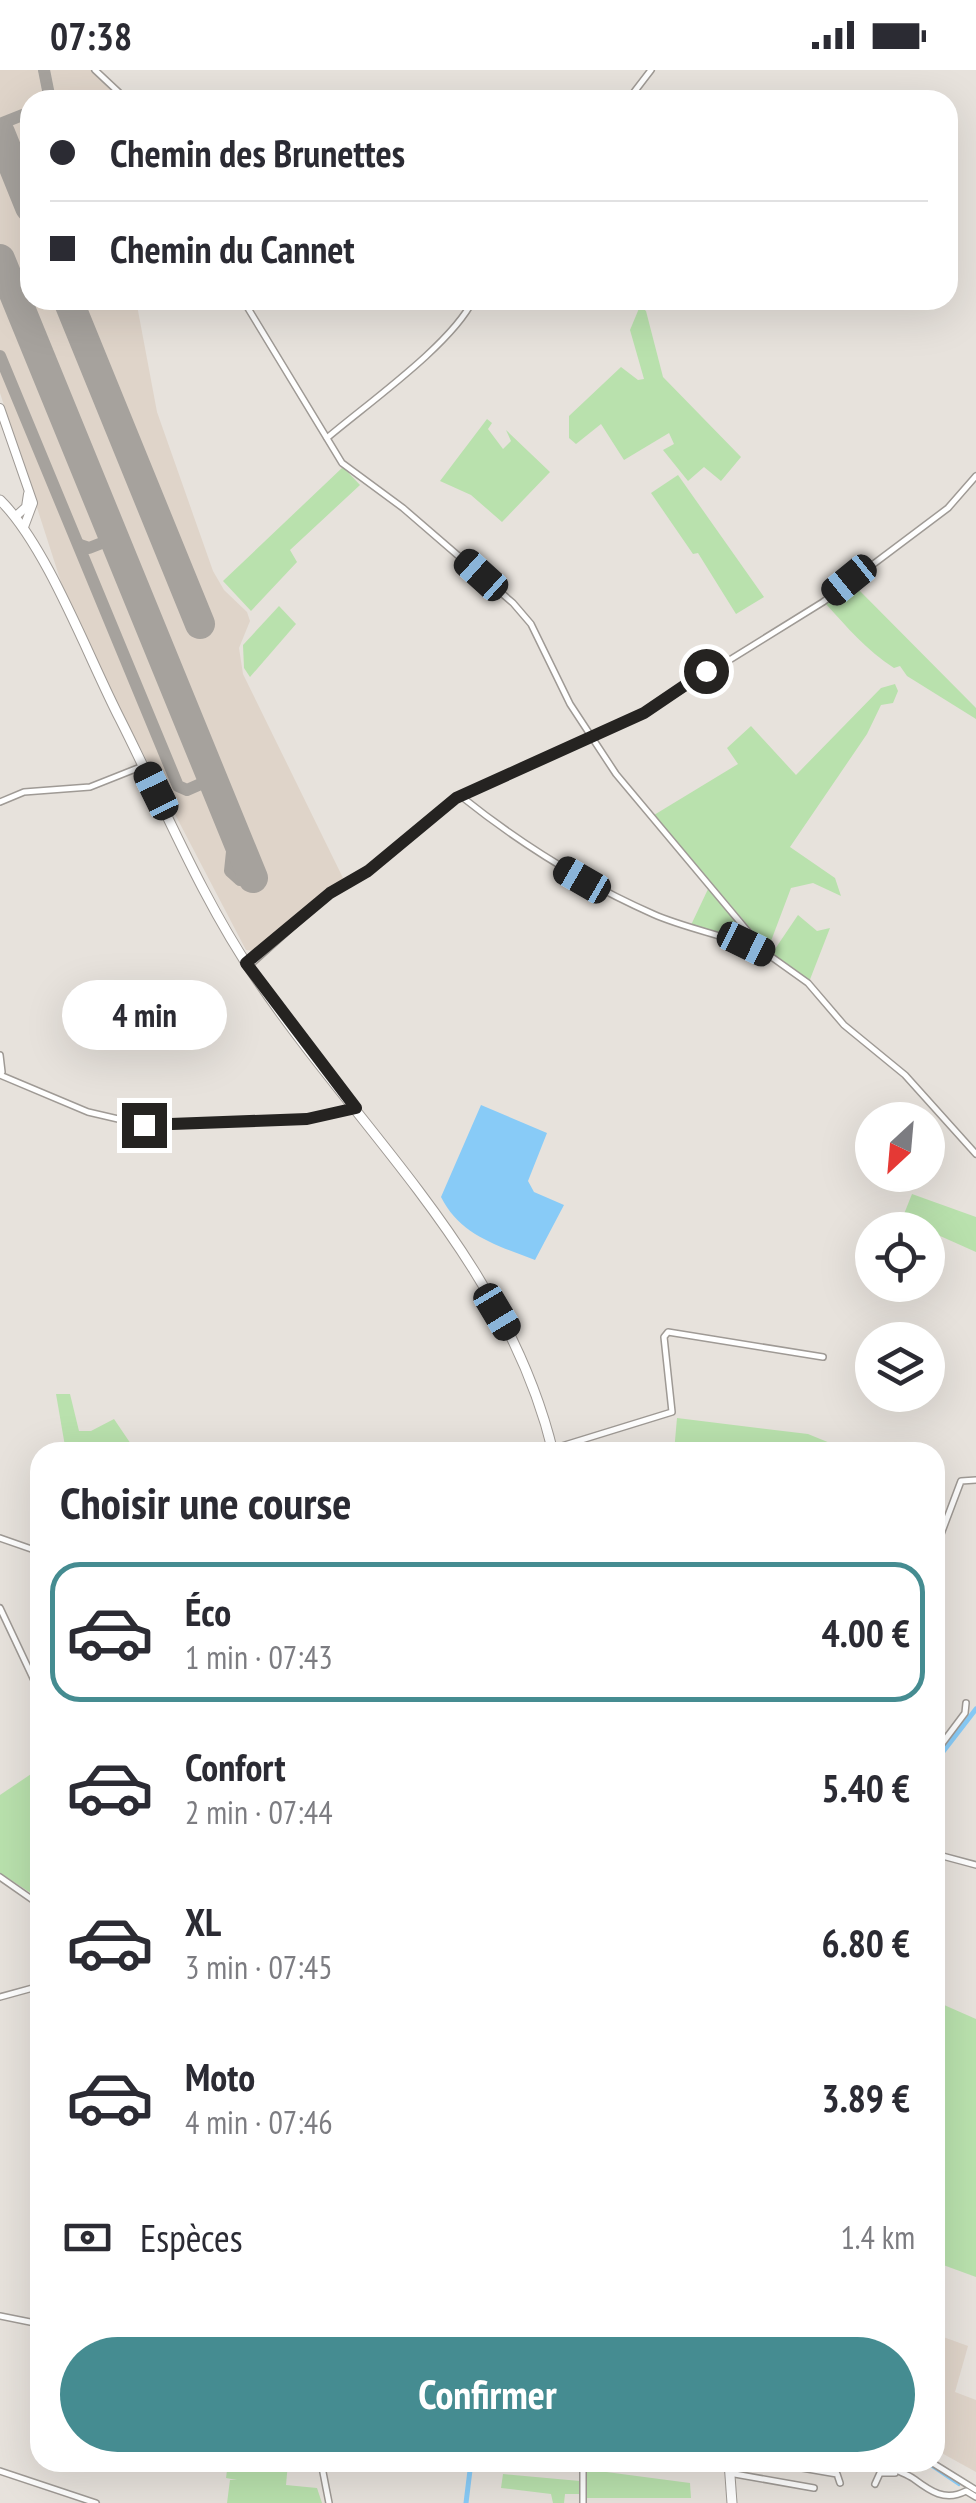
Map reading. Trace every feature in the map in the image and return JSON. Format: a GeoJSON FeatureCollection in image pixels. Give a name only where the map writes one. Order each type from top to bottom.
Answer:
{"type":"FeatureCollection","features":[{"type":"Feature","properties":{"kind":"main road"},"geometry":{"type":"LineString","coordinates":[[0,500],[24,527],[247,965],[427,1198],[527,1364],[550,1442]]}},
{"type":"Feature","properties":{"kind":"main road"},"geometry":{"type":"LineString","coordinates":[[729,2472],[732,2503]]}},
{"type":"Feature","properties":{"kind":"street"},"geometry":{"type":"LineString","coordinates":[[96,70],[117,90]]}},
{"type":"Feature","properties":{"kind":"street"},"geometry":{"type":"LineString","coordinates":[[636,90],[651,70]]}},
{"type":"Feature","properties":{"kind":"street"},"geometry":{"type":"LineString","coordinates":[[250,310],[326,440],[356,476],[403,508],[522,614],[616,774],[766,954]]}},
{"type":"Feature","properties":{"kind":"street"},"geometry":{"type":"LineString","coordinates":[[326,440],[423,356],[466,310]]}},
{"type":"Feature","properties":{"kind":"street"},"geometry":{"type":"LineString","coordinates":[[0,408],[33,509],[24,527]]}},
{"type":"Feature","properties":{"kind":"street"},"geometry":{"type":"LineString","coordinates":[[247,965],[330,893],[368,871],[462,797],[644,713],[823,602],[948,508],[976,476]]}},
{"type":"Feature","properties":{"kind":"street"},"geometry":{"type":"LineString","coordinates":[[16,516],[26,507],[28,492]]}},
{"type":"Feature","properties":{"kind":"street"},"geometry":{"type":"LineString","coordinates":[[0,802],[24,792],[90,787],[143,766]]}},
{"type":"Feature","properties":{"kind":"street"},"geometry":{"type":"LineString","coordinates":[[462,797],[582,880],[657,916],[766,954],[808,983],[844,1025],[913,1084],[976,1154]]}},
{"type":"Feature","properties":{"kind":"street"},"geometry":{"type":"LineString","coordinates":[[239,951],[258,955]]}},
{"type":"Feature","properties":{"kind":"street"},"geometry":{"type":"LineString","coordinates":[[0,1055],[1,1074],[88,1112],[144,1125],[307,1119],[356,1108]]}},
{"type":"Feature","properties":{"kind":"street"},"geometry":{"type":"LineString","coordinates":[[580,1442],[672,1412],[664,1337],[668,1332],[823,1357]]}},
{"type":"Feature","properties":{"kind":"street"},"geometry":{"type":"LineString","coordinates":[[945,1524],[962,1479],[976,1480]]}},
{"type":"Feature","properties":{"kind":"street"},"geometry":{"type":"LineString","coordinates":[[0,1538],[30,1548]]}},
{"type":"Feature","properties":{"kind":"street"},"geometry":{"type":"LineString","coordinates":[[0,1608],[30,1672]]}},
{"type":"Feature","properties":{"kind":"street"},"geometry":{"type":"LineString","coordinates":[[945,1740],[965,1714],[966,1703]]}},
{"type":"Feature","properties":{"kind":"street"},"geometry":{"type":"LineString","coordinates":[[945,1857],[976,1866]]}},
{"type":"Feature","properties":{"kind":"street"},"geometry":{"type":"LineString","coordinates":[[0,1877],[30,1898]]}},
{"type":"Feature","properties":{"kind":"street"},"geometry":{"type":"LineString","coordinates":[[0,1997],[30,1989]]}},
{"type":"Feature","properties":{"kind":"street"},"geometry":{"type":"LineString","coordinates":[[0,2316],[30,2322]]}},
{"type":"Feature","properties":{"kind":"street"},"geometry":{"type":"LineString","coordinates":[[0,2471],[96,2503]]}},
{"type":"Feature","properties":{"kind":"street"},"geometry":{"type":"LineString","coordinates":[[323,2472],[329,2503]]}},
{"type":"Feature","properties":{"kind":"street"},"geometry":{"type":"LineString","coordinates":[[583,2472],[583,2503]]}},
{"type":"Feature","properties":{"kind":"street"},"geometry":{"type":"LineString","coordinates":[[746,2472],[814,2488]]}},
{"type":"Feature","properties":{"kind":"street"},"geometry":{"type":"LineString","coordinates":[[826,2472],[838,2474],[840,2483]]}},
{"type":"Feature","properties":{"kind":"street"},"geometry":{"type":"LineString","coordinates":[[945,2472],[976,2493]]}},
{"type":"Feature","properties":{"kind":"street"},"geometry":{"type":"LineString","coordinates":[[876,2484],[880,2473],[896,2473],[912,2478],[924,2490],[957,2500],[966,2491],[976,2493]]}},
{"type":"Feature","properties":{"kind":"shaded area"},"geometry":{"type":"Polygon","coordinates":[[[0,70],[94,70],[114,90],[20,90],[20,310],[138,310],[157,412],[213,571],[250,621],[239,648],[243,674],[344,880],[256,951],[246,950],[98,667],[61,582],[0,393],[0,70]]]}},
{"type":"Feature","properties":{"kind":"shaded area"},"geometry":{"type":"Polygon","coordinates":[[[945,2338],[968,2346],[955,2392],[976,2400],[976,2472],[945,2455],[945,2338]]]}},
{"type":"Feature","properties":{"kind":"green space"},"geometry":{"type":"Polygon","coordinates":[[[638,310],[645,310],[663,377],[741,457],[721,481],[704,467],[688,481],[663,450],[674,444],[669,433],[624,460],[601,424],[576,444],[569,438],[569,416],[621,367],[638,380],[644,379],[630,330],[638,310]]]}},
{"type":"Feature","properties":{"kind":"green space"},"geometry":{"type":"Polygon","coordinates":[[[487,419],[492,423],[488,429],[503,449],[511,441],[506,430],[550,472],[502,522],[471,495],[440,481],[487,419]]]}},
{"type":"Feature","properties":{"kind":"green space"},"geometry":{"type":"Polygon","coordinates":[[[343,467],[360,485],[290,550],[297,562],[251,611],[223,581],[343,467]]]}},
{"type":"Feature","properties":{"kind":"green space"},"geometry":{"type":"Polygon","coordinates":[[[678,475],[764,597],[736,614],[698,553],[693,554],[651,493],[678,475]]]}},
{"type":"Feature","properties":{"kind":"green space"},"geometry":{"type":"Polygon","coordinates":[[[851,582],[976,708],[976,719],[907,676],[900,666],[894,668],[884,661],[826,604],[851,582]]]}},
{"type":"Feature","properties":{"kind":"green space"},"geometry":{"type":"Polygon","coordinates":[[[279,606],[296,624],[250,677],[244,668],[243,645],[279,606]]]}},
{"type":"Feature","properties":{"kind":"green space"},"geometry":{"type":"Polygon","coordinates":[[[895,684],[898,691],[893,703],[881,705],[867,734],[790,847],[835,878],[841,896],[813,883],[791,888],[768,949],[654,815],[738,764],[727,748],[751,726],[796,775],[881,688],[895,684]]]}},
{"type":"Feature","properties":{"kind":"green space"},"geometry":{"type":"Polygon","coordinates":[[[709,887],[752,941],[691,925],[709,887]]]}},
{"type":"Feature","properties":{"kind":"green space"},"geometry":{"type":"Polygon","coordinates":[[[798,915],[817,931],[830,928],[809,982],[771,955],[798,915]]]}},
{"type":"Feature","properties":{"kind":"green space"},"geometry":{"type":"Polygon","coordinates":[[[912,1194],[976,1217],[976,1252],[945,1238],[945,1212],[905,1212],[912,1194]]]}},
{"type":"Feature","properties":{"kind":"green space"},"geometry":{"type":"Polygon","coordinates":[[[56,1394],[70,1394],[79,1431],[91,1431],[114,1419],[130,1442],[64,1442],[56,1394]]]}},
{"type":"Feature","properties":{"kind":"green space"},"geometry":{"type":"Polygon","coordinates":[[[677,1418],[808,1434],[828,1442],[675,1442],[677,1418]]]}},
{"type":"Feature","properties":{"kind":"green space"},"geometry":{"type":"Polygon","coordinates":[[[30,1775],[30,1892],[0,1873],[0,1795],[30,1775]]]}},
{"type":"Feature","properties":{"kind":"green space"},"geometry":{"type":"Polygon","coordinates":[[[945,2005],[976,2019],[976,2277],[945,2266],[945,2005]]]}},
{"type":"Feature","properties":{"kind":"green space"},"geometry":{"type":"Polygon","coordinates":[[[227,2472],[287,2472],[286,2485],[317,2488],[322,2503],[227,2503],[230,2480],[237,2480],[226,2478],[227,2472]]]}},
{"type":"Feature","properties":{"kind":"green space"},"geometry":{"type":"Polygon","coordinates":[[[586,2472],[690,2483],[691,2498],[587,2498],[586,2472]]]}},
{"type":"Feature","properties":{"kind":"green space"},"geometry":{"type":"Polygon","coordinates":[[[503,2474],[580,2481],[580,2494],[565,2494],[564,2503],[553,2503],[551,2494],[501,2488],[503,2474]]]}},
{"type":"Feature","properties":{"kind":"water"},"geometry":{"type":"Polygon","coordinates":[[[481,1105],[547,1133],[528,1181],[534,1192],[564,1205],[535,1260],[469,1230],[441,1197],[481,1105]]]}},
{"type":"Feature","properties":{"kind":"waterway"},"geometry":{"type":"LineString","coordinates":[[945,1749],[976,1709]]}},
{"type":"Feature","properties":{"kind":"waterway"},"geometry":{"type":"LineString","coordinates":[[466,2503],[470,2472]]}},
{"type":"Feature","properties":{"kind":"waterway"},"geometry":{"type":"LineString","coordinates":[[940,2472],[959,2485]]}},
{"type":"Feature","properties":{"kind":"taxiway"},"geometry":{"type":"LineString","coordinates":[[44,70],[48,90]]}},
{"type":"Feature","properties":{"kind":"taxiway"},"geometry":{"type":"LineString","coordinates":[[0,124],[20,116]]}},
{"type":"Feature","properties":{"kind":"taxiway"},"geometry":{"type":"LineString","coordinates":[[0,356],[178,786],[187,790],[212,779]]}},
{"type":"Feature","properties":{"kind":"taxiway"},"geometry":{"type":"LineString","coordinates":[[80,545],[89,548],[107,541],[118,547]]}},
{"type":"Feature","properties":{"kind":"taxiway"},"geometry":{"type":"LineString","coordinates":[[234,833],[230,871],[240,880],[251,874]]}},
{"type":"Feature","properties":{"kind":"runway"},"geometry":{"type":"LineString","coordinates":[[0,133],[20,182]]}},
{"type":"Feature","properties":{"kind":"runway"},"geometry":{"type":"LineString","coordinates":[[0,259],[20,308]]}},
{"type":"Feature","properties":{"kind":"runway"},"geometry":{"type":"LineString","coordinates":[[21,310],[253,878]]}},
{"type":"Feature","properties":{"kind":"runway"},"geometry":{"type":"LineString","coordinates":[[72,310],[200,624]]}},
{"type":"Feature","properties":{"kind":"route"},"geometry":{"type":"LineString","coordinates":[[144,1125],[225,1119],[307,1119],[356,1108],[246,963],[330,893],[368,871],[456,798],[644,713],[706,671]]}}]}
